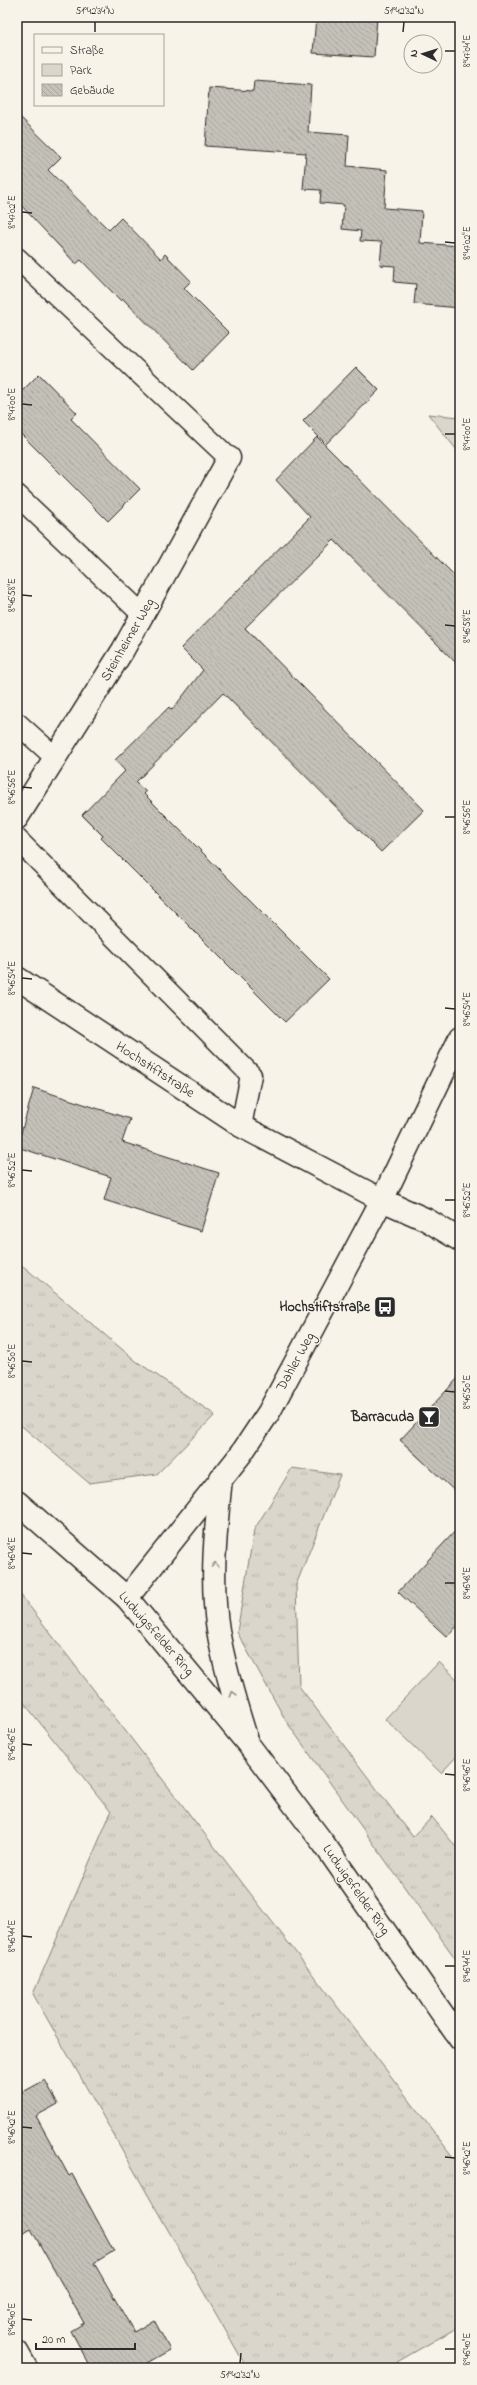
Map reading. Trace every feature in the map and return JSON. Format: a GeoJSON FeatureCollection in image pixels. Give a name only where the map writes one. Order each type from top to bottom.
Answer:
{"type":"FeatureCollection","features":[{"type":"Feature","properties":{"kind":"street","name":"Steinheimer Weg"},"geometry":{"type":"LineString","coordinates":[[17,818],[56,758],[144,615],[229,458]]}},
{"type":"Feature","properties":{"kind":"street","name":"Hochstiftstraße"},"geometry":{"type":"LineString","coordinates":[[17,978],[241,1126],[382,1200],[427,1220],[460,1240]]}},
{"type":"Feature","properties":{"kind":"street","name":"Dahler Weg"},"geometry":{"type":"LineString","coordinates":[[127,1598],[241,1454],[269,1412],[382,1200],[460,1038]]}},
{"type":"Feature","properties":{"kind":"street","name":"Ludwigsfelder Ring"},"geometry":{"type":"LineString","coordinates":[[221,1478],[215,1530],[217,1629],[226,1674],[248,1744]]}},
{"type":"Feature","properties":{"kind":"street","name":"Ludwigsfelder Ring"},"geometry":{"type":"LineString","coordinates":[[17,1502],[127,1598],[248,1744],[324,1844],[460,2039]]}},
{"type":"Feature","properties":{"kind":"street"},"geometry":{"type":"LineString","coordinates":[[17,2352],[26,2368]]}},
{"type":"Feature","properties":{"kind":"lane"},"geometry":{"type":"LineString","coordinates":[[17,258],[229,458]]}},
{"type":"Feature","properties":{"kind":"lane"},"geometry":{"type":"LineString","coordinates":[[17,495],[144,615]]}},
{"type":"Feature","properties":{"kind":"lane"},"geometry":{"type":"LineString","coordinates":[[17,723],[56,758]]}},
{"type":"Feature","properties":{"kind":"lane"},"geometry":{"type":"LineString","coordinates":[[17,839],[251,1075],[241,1126]]}},
{"type":"Feature","properties":{"kind":"green space"},"geometry":{"type":"Polygon","coordinates":[[[428,414],[460,417],[460,454],[428,414]]]}},
{"type":"Feature","properties":{"kind":"green space"},"geometry":{"type":"Polygon","coordinates":[[[17,1261],[136,1361],[215,1415],[157,1474],[89,1483],[17,1422],[17,1261]]]}},
{"type":"Feature","properties":{"kind":"green space"},"geometry":{"type":"Polygon","coordinates":[[[292,1468],[340,1475],[296,1585],[299,1686],[413,1837],[432,1817],[460,1852],[460,1965],[286,1721],[237,1632],[254,1530],[292,1468]]]}},
{"type":"Feature","properties":{"kind":"green space"},"geometry":{"type":"Polygon","coordinates":[[[17,1590],[460,2166],[460,2326],[397,2362],[400,2368],[247,2368],[33,1994],[111,1812],[17,1694],[17,1590]]]}},
{"type":"Feature","properties":{"kind":"green space"},"geometry":{"type":"Polygon","coordinates":[[[439,1662],[460,1682],[460,1753],[441,1773],[385,1719],[439,1662]]]}},
{"type":"Feature","properties":{"kind":"building"},"geometry":{"type":"Polygon","coordinates":[[[316,17],[377,17],[374,57],[313,53],[316,17]]]}},
{"type":"Feature","properties":{"kind":"building"},"geometry":{"type":"Polygon","coordinates":[[[254,81],[311,85],[308,132],[349,135],[347,166],[387,170],[384,208],[422,211],[420,243],[460,246],[460,308],[414,304],[416,284],[394,282],[395,266],[380,265],[382,242],[360,241],[361,231],[342,229],[344,205],[320,203],[321,190],[303,189],[306,153],[205,146],[209,88],[253,91],[254,81]]]}},
{"type":"Feature","properties":{"kind":"building"},"geometry":{"type":"Polygon","coordinates":[[[17,114],[61,157],[48,170],[109,230],[121,218],[161,259],[165,254],[191,281],[184,288],[229,333],[193,370],[123,299],[121,301],[81,260],[76,264],[17,201],[17,114]]]}},
{"type":"Feature","properties":{"kind":"building"},"geometry":{"type":"Polygon","coordinates":[[[356,367],[379,390],[326,444],[303,421],[356,367]]]}},
{"type":"Feature","properties":{"kind":"building"},"geometry":{"type":"Polygon","coordinates":[[[39,374],[77,413],[71,419],[140,489],[108,521],[17,430],[17,396],[39,374]]]}},
{"type":"Feature","properties":{"kind":"building"},"geometry":{"type":"Polygon","coordinates":[[[317,437],[460,581],[460,667],[334,540],[245,628],[424,810],[381,852],[223,693],[136,782],[146,792],[144,794],[329,979],[285,1022],[101,838],[103,836],[82,815],[125,771],[115,760],[169,707],[172,710],[203,670],[181,648],[310,517],[276,480],[317,437]]]}},
{"type":"Feature","properties":{"kind":"building"},"geometry":{"type":"Polygon","coordinates":[[[34,1088],[130,1119],[122,1142],[219,1173],[201,1231],[104,1200],[111,1177],[17,1147],[34,1088]]]}},
{"type":"Feature","properties":{"kind":"building"},"geometry":{"type":"Polygon","coordinates":[[[460,1376],[460,1496],[400,1440],[460,1376]]]}},
{"type":"Feature","properties":{"kind":"building"},"geometry":{"type":"Polygon","coordinates":[[[460,1526],[460,1623],[447,1637],[398,1592],[460,1526]]]}},
{"type":"Feature","properties":{"kind":"building"},"geometry":{"type":"Polygon","coordinates":[[[17,2080],[23,2092],[45,2080],[58,2104],[36,2116],[69,2176],[72,2174],[114,2251],[94,2263],[134,2332],[154,2320],[170,2350],[138,2368],[91,2368],[71,2331],[84,2323],[31,2229],[17,2237],[17,2080]]]}},
{"type":"Feature","properties":{"kind":"place","name":"Hochstiftstraße"},"geometry":{"type":"Point","coordinates":[385,1307]}},
{"type":"Feature","properties":{"kind":"place","name":"Barracuda"},"geometry":{"type":"Point","coordinates":[429,1417]}}]}
